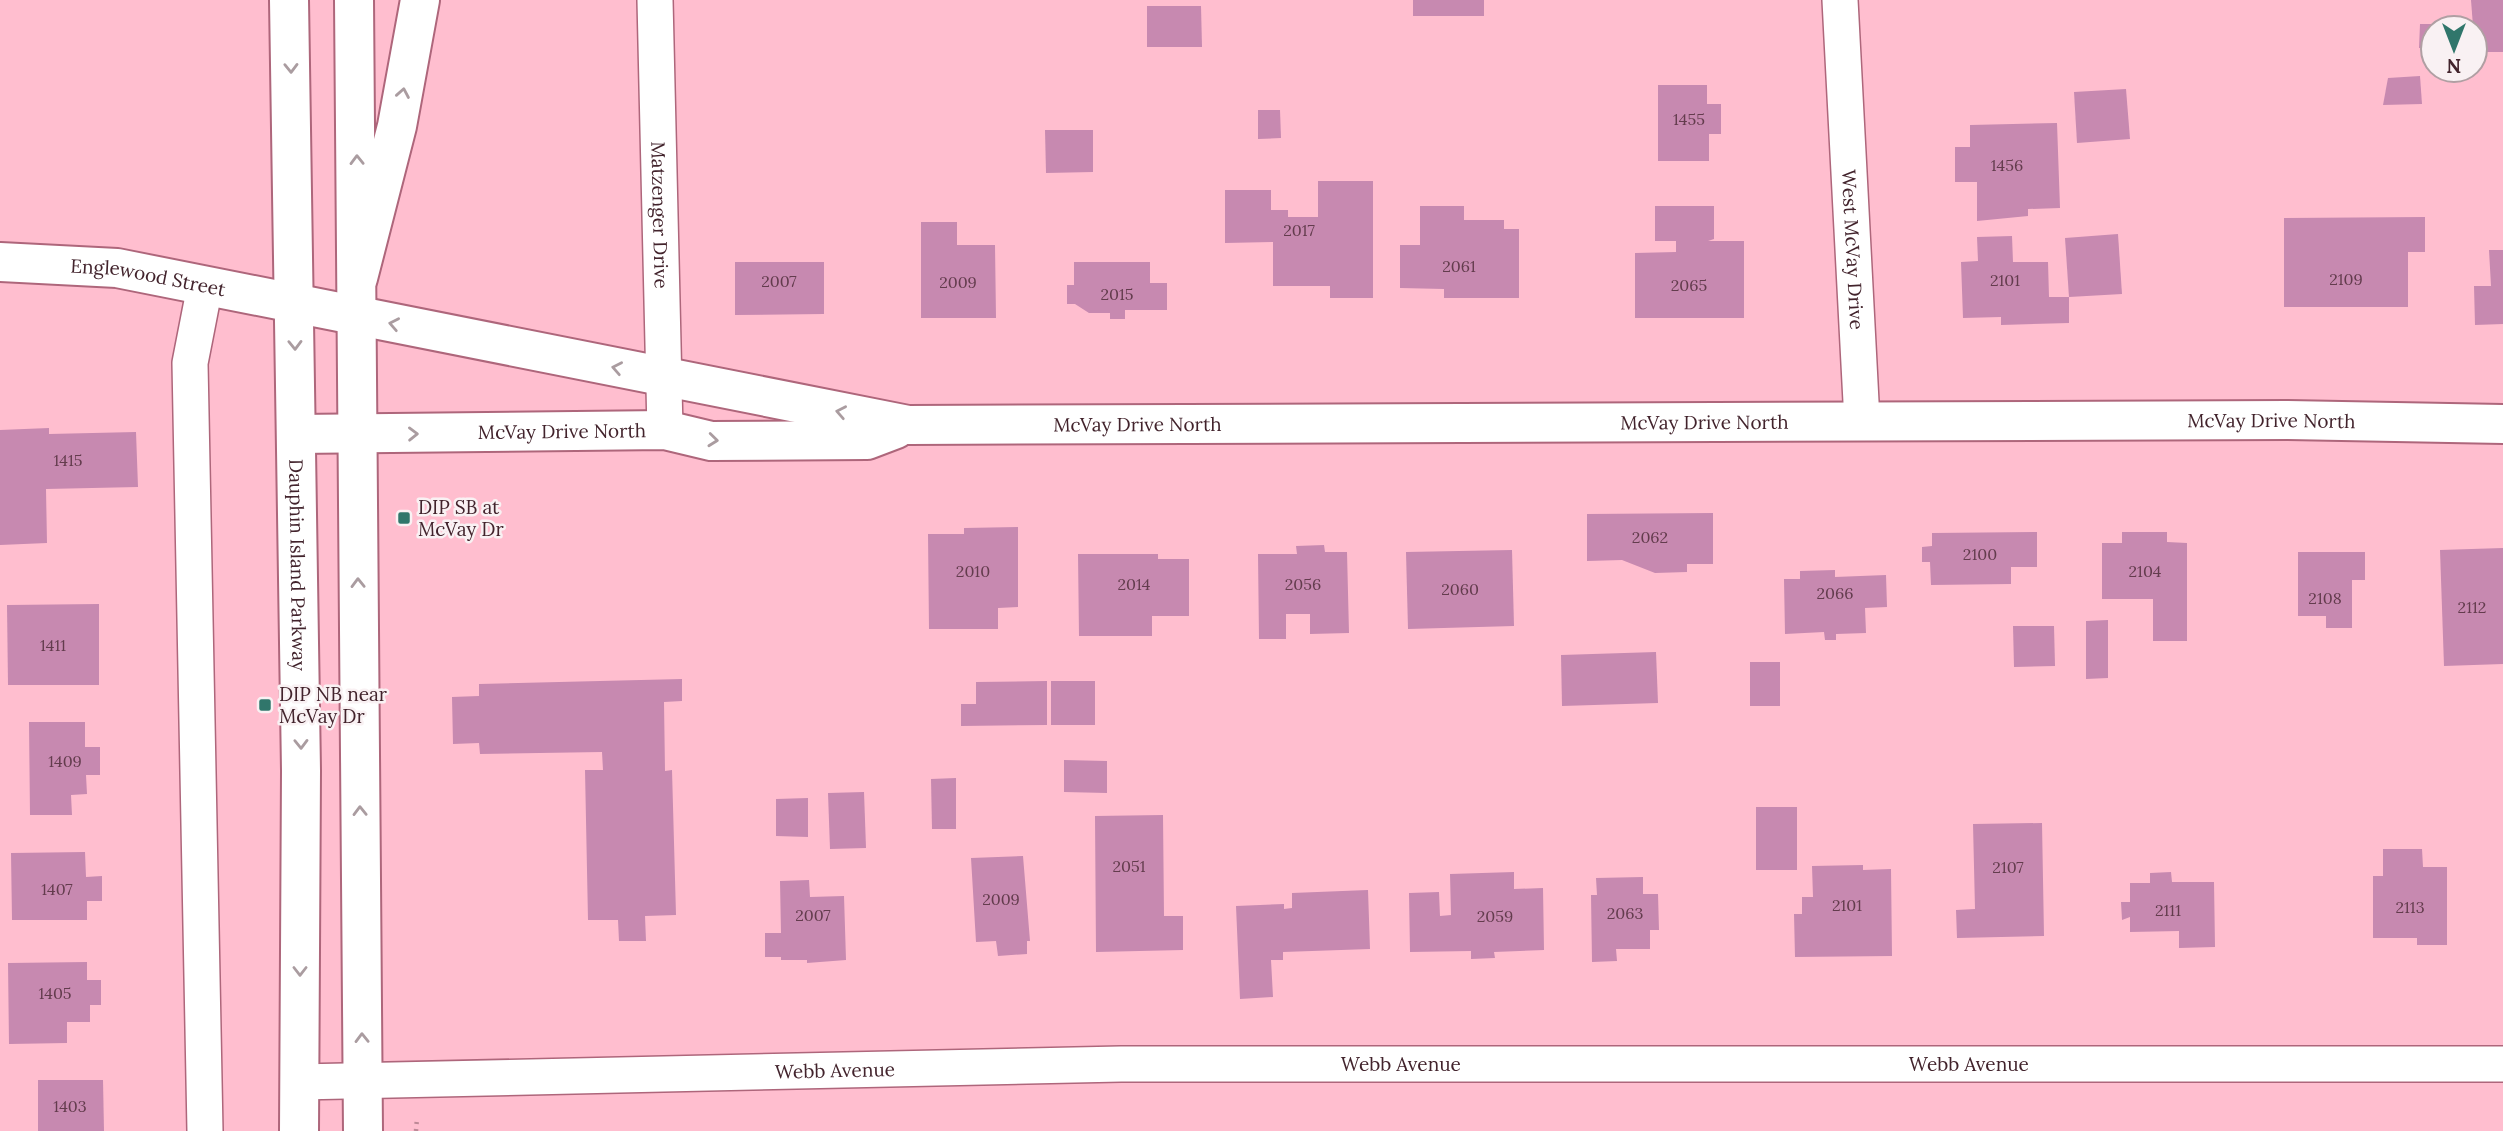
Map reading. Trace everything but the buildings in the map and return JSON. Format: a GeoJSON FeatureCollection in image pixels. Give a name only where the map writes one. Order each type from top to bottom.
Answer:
{"type":"FeatureCollection","features":[{"type":"Feature","properties":{"kind":"main road","name":"Dauphin Island Parkway"},"geometry":{"type":"LineString","coordinates":[[289,0],[301,771],[299,1131]]}},
{"type":"Feature","properties":{"kind":"main road"},"geometry":{"type":"LineString","coordinates":[[354,0],[363,1131]]}},
{"type":"Feature","properties":{"kind":"main road"},"geometry":{"type":"LineString","coordinates":[[358,278],[397,126],[420,0]]}},
{"type":"Feature","properties":{"kind":"main road","name":"Englewood Street"},"geometry":{"type":"LineString","coordinates":[[0,262],[117,268],[358,316]]}},
{"type":"Feature","properties":{"kind":"main road","name":"McVay Drive North"},"geometry":{"type":"LineString","coordinates":[[358,316],[908,425],[2288,420],[2503,424]]}},
{"type":"Feature","properties":{"kind":"main road","name":"McVay Drive North"},"geometry":{"type":"LineString","coordinates":[[296,434],[665,430],[711,442],[867,440],[908,425]]}},
{"type":"Feature","properties":{"kind":"street","name":"Matzenger Drive"},"geometry":{"type":"LineString","coordinates":[[654,0],[665,430]]}},
{"type":"Feature","properties":{"kind":"street","name":"West McVay Drive"},"geometry":{"type":"LineString","coordinates":[[1840,0],[1861,421]]}},
{"type":"Feature","properties":{"kind":"street"},"geometry":{"type":"LineString","coordinates":[[205,286],[190,363],[205,1131]]}},
{"type":"Feature","properties":{"kind":"street","name":"Webb Avenue"},"geometry":{"type":"LineString","coordinates":[[299,1082],[1121,1064],[2503,1064]]}},
{"type":"Feature","properties":{"kind":"place","name":"DIP SB at McVay Dr"},"geometry":{"type":"Point","coordinates":[404,518]}},
{"type":"Feature","properties":{"kind":"place","name":"DIP NB near McVay Dr"},"geometry":{"type":"Point","coordinates":[265,705]}}]}
